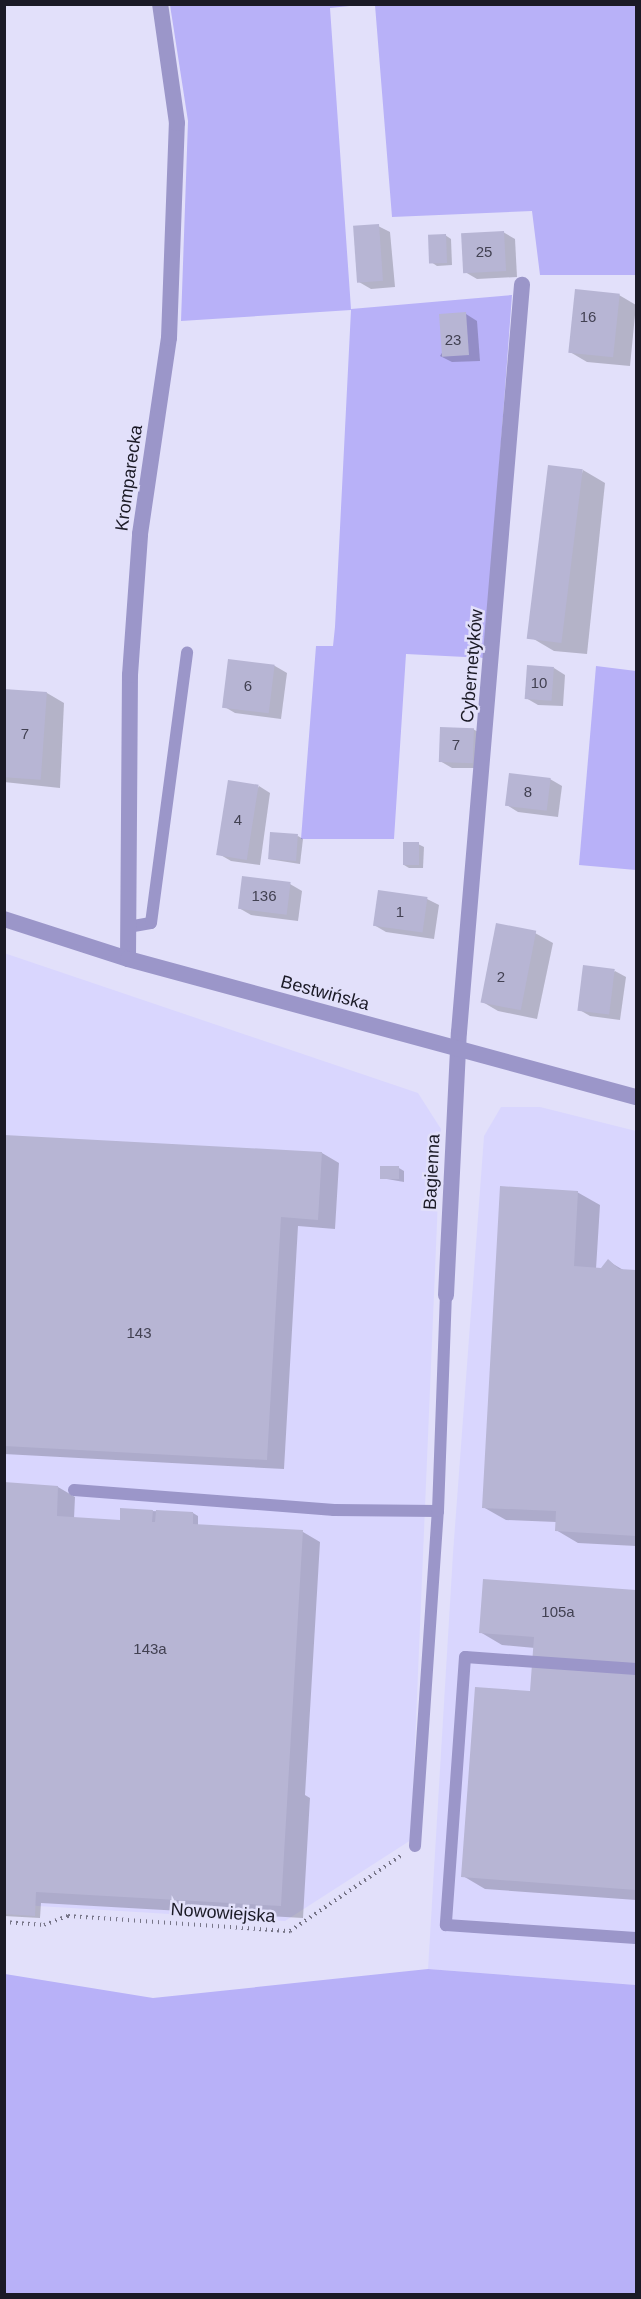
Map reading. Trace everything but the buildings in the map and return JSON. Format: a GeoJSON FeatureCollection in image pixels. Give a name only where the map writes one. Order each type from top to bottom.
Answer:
{"type":"FeatureCollection","features":[{"type":"Feature","properties":{"kind":"street","name":"Kromparecka"},"geometry":{"type":"LineString","coordinates":[[128,959],[130,675],[140,534],[169,338],[177,123],[160,4]]}},
{"type":"Feature","properties":{"kind":"street","name":"Cybernetyków"},"geometry":{"type":"LineString","coordinates":[[459,1050],[522,285]]}},
{"type":"Feature","properties":{"kind":"street","name":"Bestwińska"},"geometry":{"type":"LineString","coordinates":[[4,919],[128,959],[636,1096]]}},
{"type":"Feature","properties":{"kind":"street","name":"Bagienna"},"geometry":{"type":"LineString","coordinates":[[446,1295],[459,1050]]}},
{"type":"Feature","properties":{"kind":"lane"},"geometry":{"type":"LineString","coordinates":[[128,927],[151,923],[187,652]]}},
{"type":"Feature","properties":{"kind":"lane"},"geometry":{"type":"LineString","coordinates":[[415,1846],[438,1511],[446,1295]]}},
{"type":"Feature","properties":{"kind":"lane"},"geometry":{"type":"LineString","coordinates":[[74,1490],[334,1510],[438,1511]]}},
{"type":"Feature","properties":{"kind":"lane"},"geometry":{"type":"LineString","coordinates":[[636,1669],[465,1657],[446,1924],[636,1938]]}},
{"type":"Feature","properties":{"kind":"path","name":"Nowowiejska"},"geometry":{"type":"LineString","coordinates":[[4,1922],[44,1925],[68,1916],[290,1931],[415,1846]]}},
{"type":"Feature","properties":{"kind":"shaded area"},"geometry":{"type":"Polygon","coordinates":[[[170,5],[359,5],[330,8],[351,309],[512,295],[485,658],[406,654],[394,839],[301,839],[316,646],[333,646],[335,627],[351,310],[181,321],[188,121],[170,5]]]}},
{"type":"Feature","properties":{"kind":"shaded area"},"geometry":{"type":"Polygon","coordinates":[[[375,5],[636,5],[636,275],[540,275],[532,211],[392,217],[375,5]]]}},
{"type":"Feature","properties":{"kind":"shaded area"},"geometry":{"type":"Polygon","coordinates":[[[596,666],[636,671],[636,870],[579,865],[596,666]]]}},
{"type":"Feature","properties":{"kind":"shaded area"},"geometry":{"type":"Polygon","coordinates":[[[4,953],[418,1093],[441,1129],[411,1840],[285,1921],[5,1904],[4,953]]]}},
{"type":"Feature","properties":{"kind":"shaded area"},"geometry":{"type":"Polygon","coordinates":[[[501,1107],[540,1107],[636,1131],[636,1985],[428,1969],[453,1553],[484,1136],[501,1107]]]}},
{"type":"Feature","properties":{"kind":"shaded area"},"geometry":{"type":"Polygon","coordinates":[[[428,1969],[636,1985],[636,2294],[5,2294],[5,1974],[153,1998],[428,1969]]]}}]}
